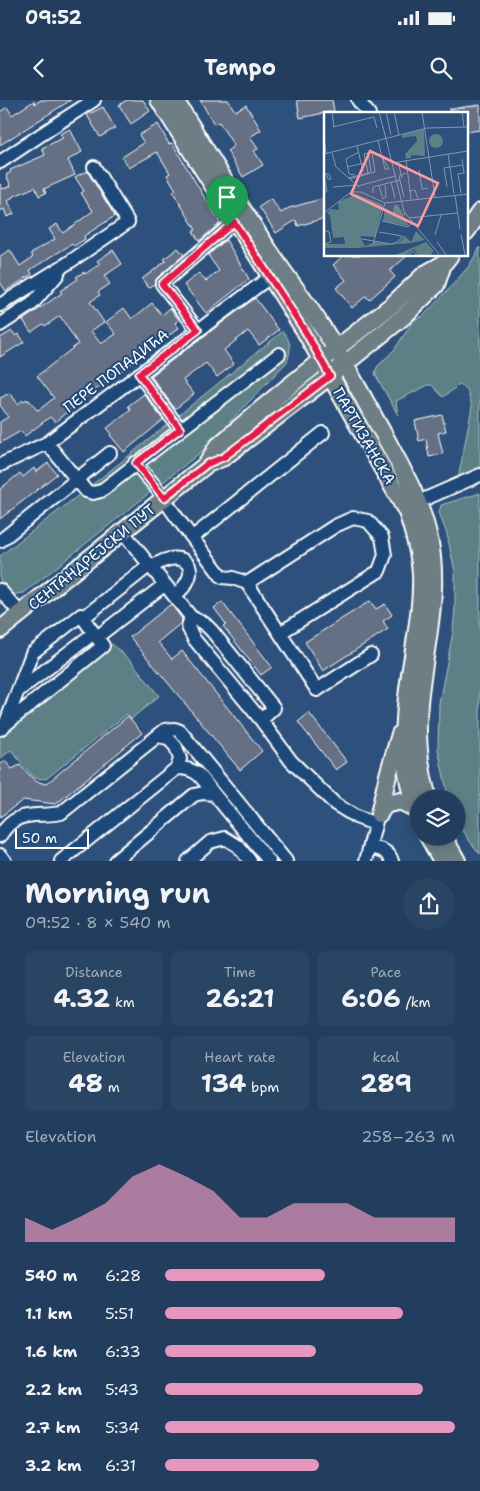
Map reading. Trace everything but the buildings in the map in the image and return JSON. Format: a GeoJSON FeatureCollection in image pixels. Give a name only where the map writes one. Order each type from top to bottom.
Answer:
{"type":"FeatureCollection","features":[{"type":"Feature","properties":{"kind":"main road","name":"ПАРТИЗАНСКА"},"geometry":{"type":"LineString","coordinates":[[159,100],[234,222],[305,331],[407,512],[414,532],[421,576],[420,605],[404,723],[406,762],[409,782],[413,790]]}},
{"type":"Feature","properties":{"kind":"main road","name":"ПАРТИЗАНСКА"},"geometry":{"type":"LineString","coordinates":[[175,100],[278,263],[321,326],[396,458],[418,502],[428,534],[433,565],[432,611],[419,702],[417,732],[422,776],[422,790]]}},
{"type":"Feature","properties":{"kind":"main road"},"geometry":{"type":"LineString","coordinates":[[468,229],[480,212]]}},
{"type":"Feature","properties":{"kind":"main road","name":"СЕНТАНДРЕЈСКИ ПУТ"},"geometry":{"type":"LineString","coordinates":[[207,464],[217,447],[321,360],[392,305],[425,274],[446,259]]}},
{"type":"Feature","properties":{"kind":"main road","name":"СЕНТАНДРЕЈСКИ ПУТ"},"geometry":{"type":"LineString","coordinates":[[0,630],[207,464],[224,457],[330,376],[403,317],[436,285],[446,259]]}},
{"type":"Feature","properties":{"kind":"main road"},"geometry":{"type":"LineString","coordinates":[[377,819],[404,723]]}},
{"type":"Feature","properties":{"kind":"main road"},"geometry":{"type":"LineString","coordinates":[[377,819],[385,806],[400,801],[410,804]]}},
{"type":"Feature","properties":{"kind":"main road"},"geometry":{"type":"LineString","coordinates":[[433,845],[442,861]]}},
{"type":"Feature","properties":{"kind":"main road"},"geometry":{"type":"LineString","coordinates":[[448,845],[457,861]]}},
{"type":"Feature","properties":{"kind":"street"},"geometry":{"type":"LineString","coordinates":[[0,162],[94,100]]}},
{"type":"Feature","properties":{"kind":"street"},"geometry":{"type":"LineString","coordinates":[[358,100],[367,112]]}},
{"type":"Feature","properties":{"kind":"street"},"geometry":{"type":"LineString","coordinates":[[0,305],[68,263],[128,222],[94,167]]}},
{"type":"Feature","properties":{"kind":"street"},"geometry":{"type":"LineString","coordinates":[[198,330],[162,284],[234,222]]}},
{"type":"Feature","properties":{"kind":"street"},"geometry":{"type":"LineString","coordinates":[[0,325],[32,304],[68,263]]}},
{"type":"Feature","properties":{"kind":"street","name":"ПЕРЕ ПОПАДИЋА"},"geometry":{"type":"LineString","coordinates":[[0,465],[48,443],[270,277]]}},
{"type":"Feature","properties":{"kind":"street"},"geometry":{"type":"LineString","coordinates":[[48,443],[86,490],[93,493],[101,491],[279,354]]}},
{"type":"Feature","properties":{"kind":"street"},"geometry":{"type":"LineString","coordinates":[[139,374],[180,429]]}},
{"type":"Feature","properties":{"kind":"street"},"geometry":{"type":"LineString","coordinates":[[193,538],[323,433]]}},
{"type":"Feature","properties":{"kind":"street"},"geometry":{"type":"LineString","coordinates":[[0,541],[110,453]]}},
{"type":"Feature","properties":{"kind":"street"},"geometry":{"type":"LineString","coordinates":[[136,463],[222,577],[233,578],[247,583],[318,690],[371,656]]}},
{"type":"Feature","properties":{"kind":"street"},"geometry":{"type":"LineString","coordinates":[[418,502],[480,475]]}},
{"type":"Feature","properties":{"kind":"street"},"geometry":{"type":"LineString","coordinates":[[247,583],[335,526],[353,518],[368,521],[382,537],[385,555],[379,571],[280,633]]}},
{"type":"Feature","properties":{"kind":"street"},"geometry":{"type":"LineString","coordinates":[[123,532],[191,617],[205,624],[212,631],[274,708],[261,720]]}},
{"type":"Feature","properties":{"kind":"street"},"geometry":{"type":"LineString","coordinates":[[83,618],[150,566],[167,559],[177,558],[185,561],[190,574],[188,582],[174,596]]}},
{"type":"Feature","properties":{"kind":"street"},"geometry":{"type":"LineString","coordinates":[[18,691],[164,585]]}},
{"type":"Feature","properties":{"kind":"street"},"geometry":{"type":"LineString","coordinates":[[0,590],[21,614]]}},
{"type":"Feature","properties":{"kind":"street"},"geometry":{"type":"LineString","coordinates":[[81,615],[103,646],[2,727],[32,653],[81,615]]}},
{"type":"Feature","properties":{"kind":"street"},"geometry":{"type":"LineString","coordinates":[[191,617],[188,628],[194,639],[261,720],[291,761],[335,804],[356,817],[377,819],[366,861]]}},
{"type":"Feature","properties":{"kind":"street"},"geometry":{"type":"LineString","coordinates":[[0,836],[4,829],[14,820],[32,814],[49,815],[62,813],[165,730],[175,729],[180,732],[286,861]]}},
{"type":"Feature","properties":{"kind":"street"},"geometry":{"type":"LineString","coordinates":[[123,859],[194,795],[198,786],[195,779],[182,768],[176,747],[168,738],[158,736]]}},
{"type":"Feature","properties":{"kind":"street"},"geometry":{"type":"LineString","coordinates":[[182,768],[195,771],[268,861]]}},
{"type":"Feature","properties":{"kind":"street"},"geometry":{"type":"LineString","coordinates":[[62,861],[182,768]]}},
{"type":"Feature","properties":{"kind":"street"},"geometry":{"type":"LineString","coordinates":[[194,795],[214,794]]}},
{"type":"Feature","properties":{"kind":"street"},"geometry":{"type":"LineString","coordinates":[[188,861],[210,842],[225,838],[238,846],[250,861]]}},
{"type":"Feature","properties":{"kind":"street"},"geometry":{"type":"LineString","coordinates":[[370,847],[385,851],[392,861]]}},
{"type":"Feature","properties":{"kind":"street"},"geometry":{"type":"LineString","coordinates":[[0,854],[5,861]]}},
{"type":"Feature","properties":{"kind":"green space"},"geometry":{"type":"Polygon","coordinates":[[[480,247],[480,470],[458,479],[472,407],[467,389],[459,384],[443,397],[432,385],[428,385],[396,401],[398,415],[375,374],[377,367],[394,350],[414,320],[423,316],[448,290],[469,266],[480,247]]]}},
{"type":"Feature","properties":{"kind":"green space"},"geometry":{"type":"Polygon","coordinates":[[[56,273],[30,302],[0,322],[0,308],[56,273]]]}},
{"type":"Feature","properties":{"kind":"green space"},"geometry":{"type":"Polygon","coordinates":[[[283,331],[290,345],[287,362],[201,452],[24,593],[9,593],[0,581],[0,556],[116,466],[283,331]]]}},
{"type":"Feature","properties":{"kind":"green space"},"geometry":{"type":"Polygon","coordinates":[[[480,493],[480,854],[465,834],[465,790],[447,790],[438,749],[439,703],[453,632],[455,607],[455,572],[447,534],[439,513],[441,505],[480,493]]]}},
{"type":"Feature","properties":{"kind":"green space"},"geometry":{"type":"Polygon","coordinates":[[[112,644],[132,662],[159,696],[131,719],[127,714],[46,779],[34,778],[11,750],[0,759],[0,735],[112,644]]]}},
{"type":"Feature","properties":{"kind":"route"},"geometry":{"type":"LineString","coordinates":[[234,222],[305,331],[330,376],[224,457],[207,464],[164,498],[136,463],[180,429],[139,374],[198,330],[162,284],[227,227],[234,222]]}}]}
